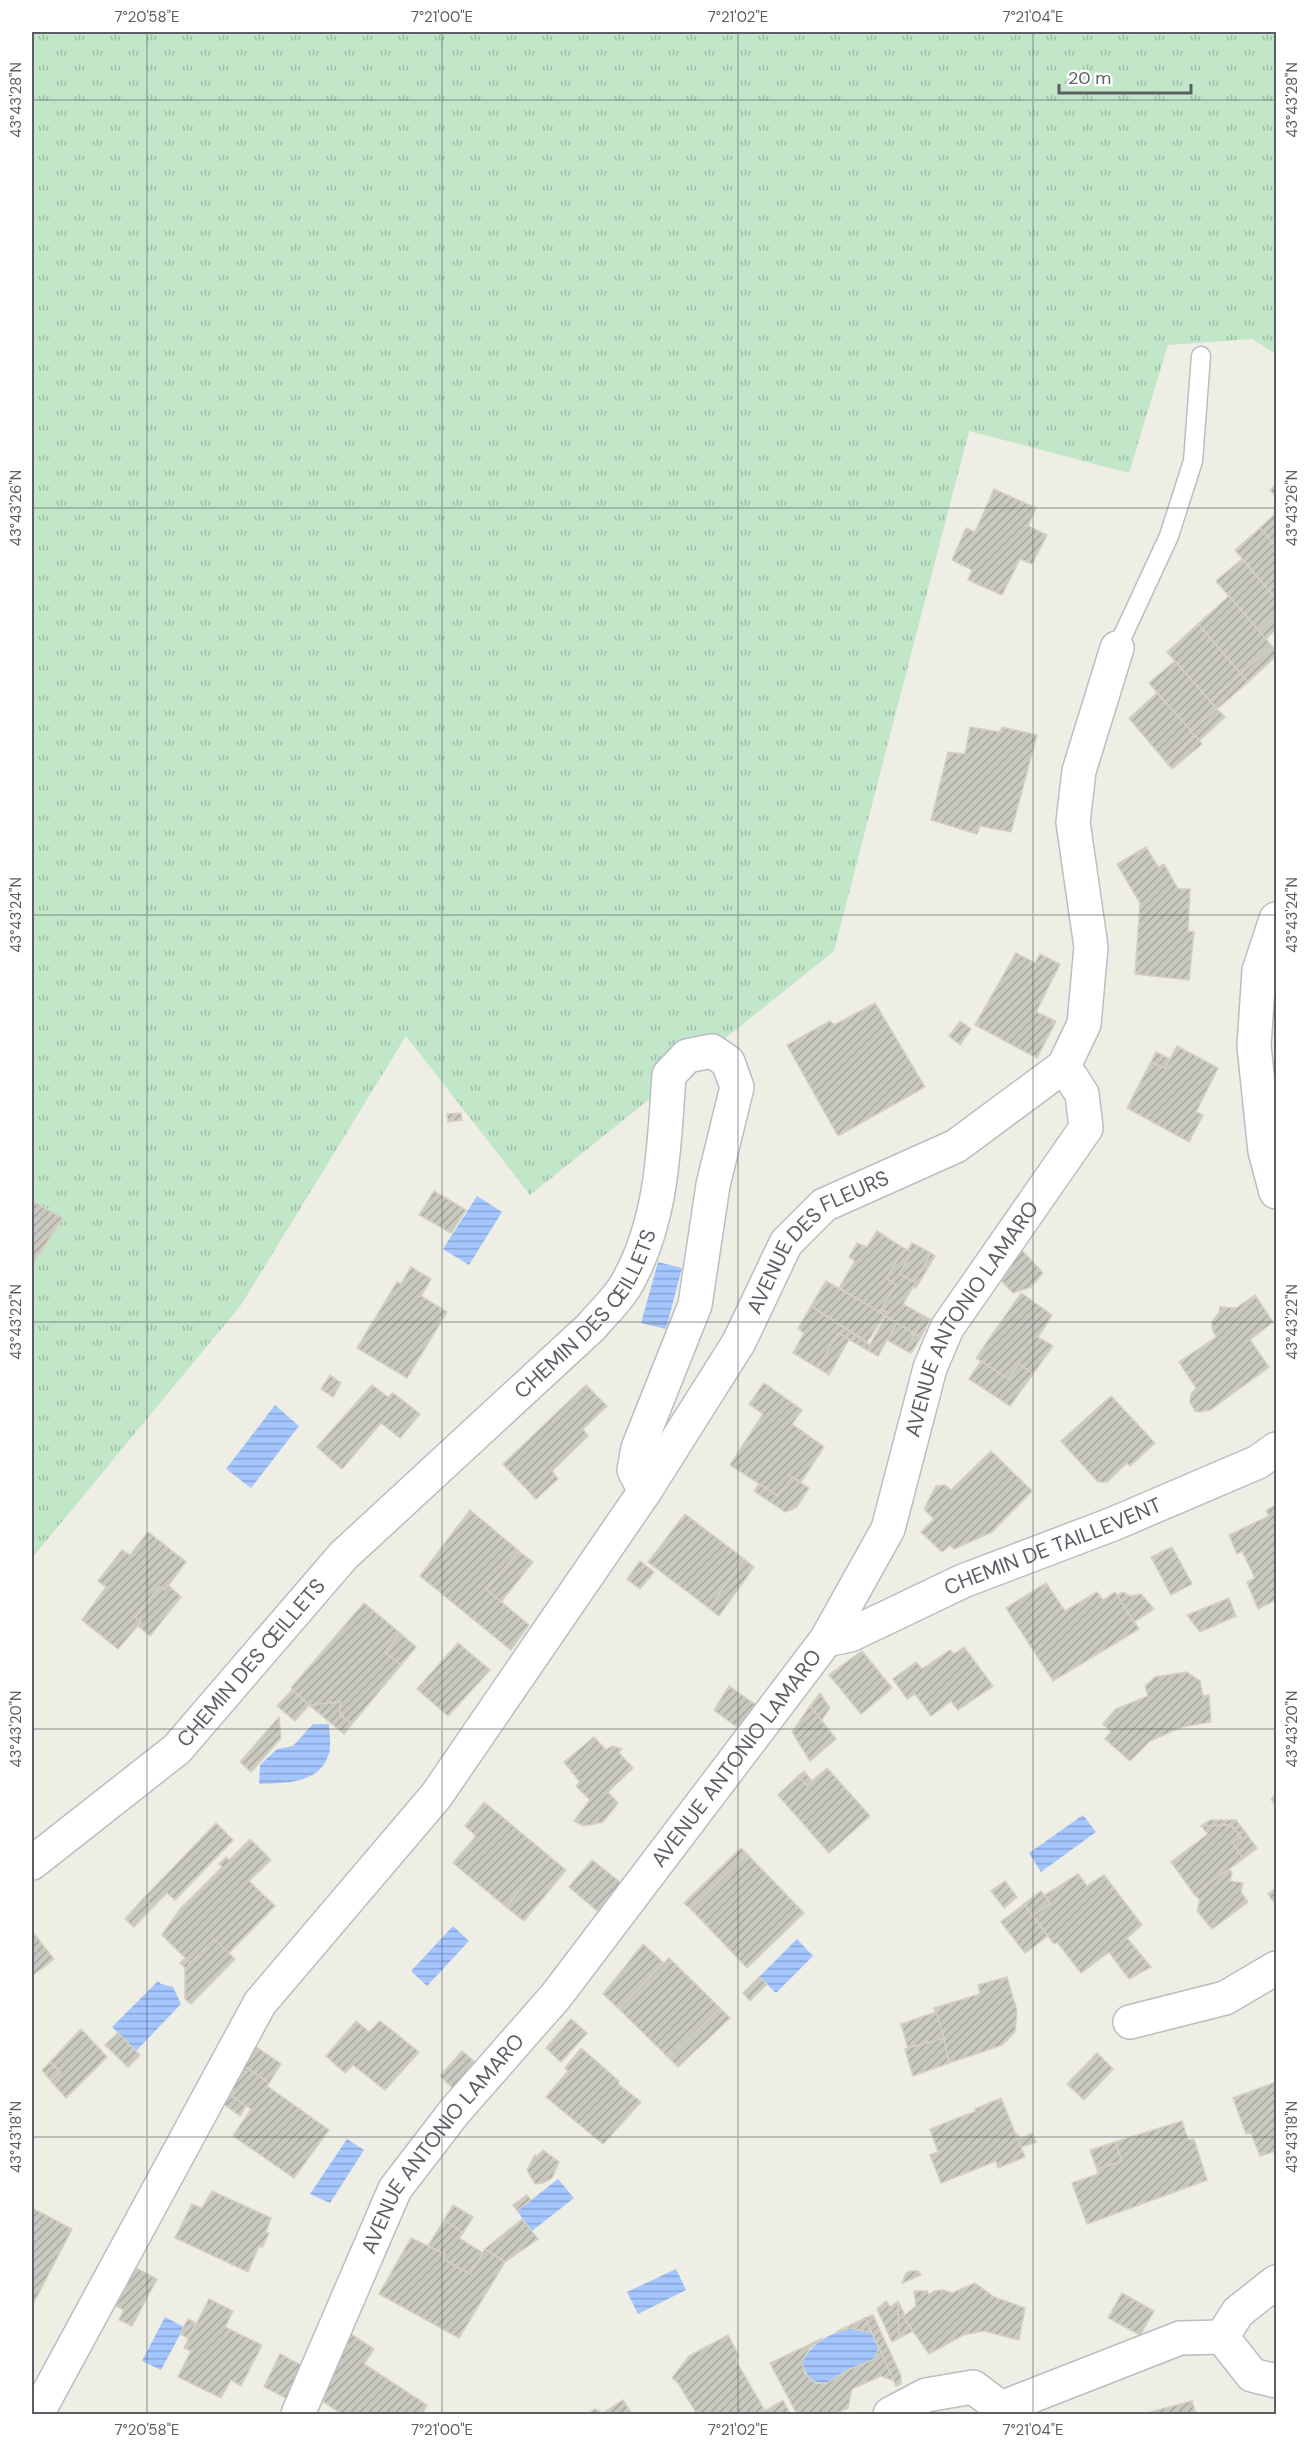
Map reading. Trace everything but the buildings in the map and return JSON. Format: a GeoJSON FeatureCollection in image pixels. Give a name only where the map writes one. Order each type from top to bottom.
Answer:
{"type":"FeatureCollection","features":[{"type":"Feature","properties":{"kind":"street"},"geometry":{"type":"LineString","coordinates":[[1064,1066],[1084,1024],[1091,947],[1073,822],[1079,771],[1118,648]]}},
{"type":"Feature","properties":{"kind":"street"},"geometry":{"type":"LineString","coordinates":[[1276,919],[1259,972],[1254,1046],[1265,1151],[1276,1192]]}},
{"type":"Feature","properties":{"kind":"street","name":"CHEMIN DES ŒILLETS"},"geometry":{"type":"LineString","coordinates":[[32,1863],[177,1749],[343,1556],[591,1327],[625,1287],[647,1243],[663,1164],[669,1075],[687,1056],[712,1051],[728,1062],[737,1087],[713,1185],[695,1305],[638,1448],[634,1470],[645,1491]]}},
{"type":"Feature","properties":{"kind":"street","name":"AVENUE DES FLEURS"},"geometry":{"type":"LineString","coordinates":[[37,2415],[260,2003],[436,1796],[645,1491],[739,1342],[786,1244],[824,1205],[956,1146],[1064,1066]]}},
{"type":"Feature","properties":{"kind":"street","name":"AVENUE ANTONIO LAMARO"},"geometry":{"type":"LineString","coordinates":[[298,2415],[395,2189],[455,2111],[556,1996],[826,1640],[888,1529],[930,1368],[947,1328],[1086,1128],[1082,1094],[1064,1066]]}},
{"type":"Feature","properties":{"kind":"street","name":"CHEMIN DE TAILLEVENT"},"geometry":{"type":"LineString","coordinates":[[826,1640],[850,1635],[963,1581],[1113,1524],[1258,1462],[1276,1449]]}},
{"type":"Feature","properties":{"kind":"street"},"geometry":{"type":"LineString","coordinates":[[1130,2022],[1225,1998],[1276,1968]]}},
{"type":"Feature","properties":{"kind":"street"},"geometry":{"type":"LineString","coordinates":[[1222,2337],[1238,2312],[1276,2282]]}},
{"type":"Feature","properties":{"kind":"street"},"geometry":{"type":"LineString","coordinates":[[1222,2337],[1252,2375],[1276,2381]]}},
{"type":"Feature","properties":{"kind":"street"},"geometry":{"type":"LineString","coordinates":[[890,2415],[926,2395],[973,2387],[1002,2411],[1180,2338],[1222,2337]]}},
{"type":"Feature","properties":{"kind":"lane"},"geometry":{"type":"LineString","coordinates":[[1118,648],[1168,536],[1193,460],[1202,356]]}},
{"type":"Feature","properties":{"kind":"green space"},"geometry":{"type":"Polygon","coordinates":[[[32,32],[1276,32],[1276,354],[1252,339],[1168,345],[1129,473],[969,431],[834,951],[530,1195],[406,1036],[241,1305],[32,1558],[32,32]]]}},
{"type":"Feature","properties":{"kind":"water"},"geometry":{"type":"Polygon","coordinates":[[[477,1196],[502,1212],[469,1265],[443,1249],[477,1196]]]}},
{"type":"Feature","properties":{"kind":"water"},"geometry":{"type":"Polygon","coordinates":[[[658,1262],[682,1268],[666,1329],[641,1323],[658,1262]]]}},
{"type":"Feature","properties":{"kind":"water"},"geometry":{"type":"Polygon","coordinates":[[[275,1405],[299,1426],[251,1488],[226,1469],[275,1405]]]}},
{"type":"Feature","properties":{"kind":"water"},"geometry":{"type":"Polygon","coordinates":[[[313,1724],[329,1724],[330,1749],[317,1772],[299,1780],[259,1784],[260,1765],[277,1749],[293,1746],[313,1724]]]}},
{"type":"Feature","properties":{"kind":"water"},"geometry":{"type":"Polygon","coordinates":[[[1083,1815],[1096,1832],[1041,1872],[1029,1853],[1083,1815]]]}},
{"type":"Feature","properties":{"kind":"water"},"geometry":{"type":"Polygon","coordinates":[[[453,1926],[469,1941],[427,1986],[411,1971],[453,1926]]]}},
{"type":"Feature","properties":{"kind":"water"},"geometry":{"type":"Polygon","coordinates":[[[797,1939],[813,1956],[776,1993],[759,1977],[797,1939]]]}},
{"type":"Feature","properties":{"kind":"water"},"geometry":{"type":"Polygon","coordinates":[[[158,1981],[173,1987],[181,2004],[136,2051],[112,2027],[158,1981]]]}},
{"type":"Feature","properties":{"kind":"water"},"geometry":{"type":"Polygon","coordinates":[[[347,2139],[364,2150],[330,2203],[310,2194],[347,2139]]]}},
{"type":"Feature","properties":{"kind":"water"},"geometry":{"type":"Polygon","coordinates":[[[558,2179],[574,2198],[532,2231],[517,2211],[558,2179]]]}},
{"type":"Feature","properties":{"kind":"water"},"geometry":{"type":"Polygon","coordinates":[[[676,2269],[686,2290],[638,2314],[627,2292],[676,2269]]]}},
{"type":"Feature","properties":{"kind":"water"},"geometry":{"type":"Polygon","coordinates":[[[165,2317],[184,2327],[161,2370],[142,2361],[165,2317]]]}},
{"type":"Feature","properties":{"kind":"water"},"geometry":{"type":"Polygon","coordinates":[[[850,2328],[872,2333],[879,2348],[875,2359],[833,2381],[823,2383],[814,2381],[807,2374],[802,2361],[823,2340],[850,2328]]]}}]}
